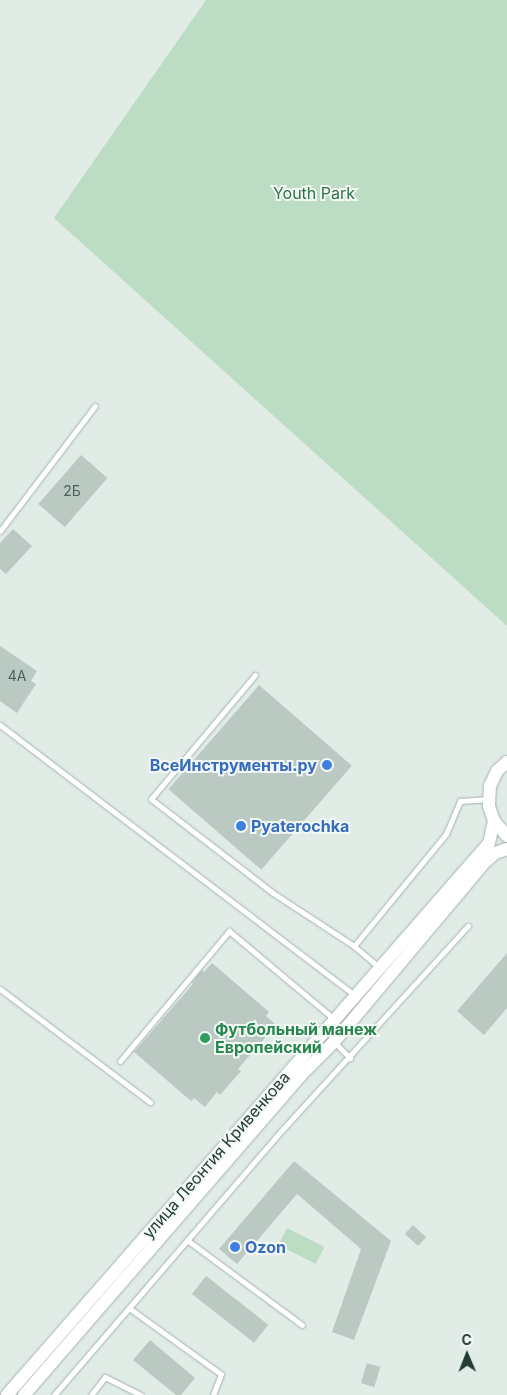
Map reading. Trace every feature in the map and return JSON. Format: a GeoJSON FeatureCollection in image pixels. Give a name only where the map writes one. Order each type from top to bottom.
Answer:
{"type":"FeatureCollection","features":[{"type":"Feature","properties":{"kind":"street"},"geometry":{"type":"LineString","coordinates":[[507,762],[497,771],[490,786],[489,799],[489,806],[494,821],[507,836]]}},
{"type":"Feature","properties":{"kind":"street","name":"улица Леонтия Кривенкова"},"geometry":{"type":"LineString","coordinates":[[7,1395],[489,844],[494,821]]}},
{"type":"Feature","properties":{"kind":"street","name":"улица Леонтия Кривенкова"},"geometry":{"type":"LineString","coordinates":[[24,1395],[300,1076],[334,1042],[484,863],[495,853],[507,849]]}},
{"type":"Feature","properties":{"kind":"lane"},"geometry":{"type":"LineString","coordinates":[[0,531],[95,406]]}},
{"type":"Feature","properties":{"kind":"lane"},"geometry":{"type":"LineString","coordinates":[[255,675],[151,799],[273,893],[354,946],[381,968]]}},
{"type":"Feature","properties":{"kind":"lane"},"geometry":{"type":"LineString","coordinates":[[0,725],[356,996]]}},
{"type":"Feature","properties":{"kind":"lane"},"geometry":{"type":"LineString","coordinates":[[354,946],[446,834],[460,801],[489,799]]}},
{"type":"Feature","properties":{"kind":"lane"},"geometry":{"type":"LineString","coordinates":[[54,1395],[295,1116],[350,1058],[468,926]]}},
{"type":"Feature","properties":{"kind":"lane"},"geometry":{"type":"LineString","coordinates":[[120,1060],[229,931],[335,1020]]}},
{"type":"Feature","properties":{"kind":"lane"},"geometry":{"type":"LineString","coordinates":[[0,989],[150,1102]]}},
{"type":"Feature","properties":{"kind":"lane"},"geometry":{"type":"LineString","coordinates":[[334,1042],[350,1058]]}},
{"type":"Feature","properties":{"kind":"lane"},"geometry":{"type":"LineString","coordinates":[[187,1240],[302,1325]]}},
{"type":"Feature","properties":{"kind":"lane"},"geometry":{"type":"LineString","coordinates":[[128,1308],[221,1374],[213,1395]]}},
{"type":"Feature","properties":{"kind":"lane"},"geometry":{"type":"LineString","coordinates":[[91,1395],[105,1377],[141,1395]]}},
{"type":"Feature","properties":{"kind":"green space","name":"Youth Park"},"geometry":{"type":"Polygon","coordinates":[[[206,0],[507,0],[507,626],[54,218],[206,0]]]}},
{"type":"Feature","properties":{"kind":"green space"},"geometry":{"type":"Polygon","coordinates":[[[287,1228],[324,1247],[316,1264],[278,1245],[287,1228]]]}},
{"type":"Feature","properties":{"kind":"building"},"geometry":{"type":"Polygon","coordinates":[[[81,455],[107,478],[65,527],[38,504],[81,455]]]}},
{"type":"Feature","properties":{"kind":"building"},"geometry":{"type":"Polygon","coordinates":[[[13,529],[32,546],[6,574],[0,569],[0,543],[13,529]]]}},
{"type":"Feature","properties":{"kind":"building"},"geometry":{"type":"Polygon","coordinates":[[[0,646],[37,671],[31,681],[36,684],[17,713],[0,701],[0,646]]]}},
{"type":"Feature","properties":{"kind":"building"},"geometry":{"type":"Polygon","coordinates":[[[259,685],[352,766],[261,870],[168,789],[259,685]]]}},
{"type":"Feature","properties":{"kind":"building"},"geometry":{"type":"Polygon","coordinates":[[[507,953],[507,1008],[484,1035],[457,1011],[507,953]]]}},
{"type":"Feature","properties":{"kind":"building","name":"Футбольный манеж Европейский"},"geometry":{"type":"Polygon","coordinates":[[[212,963],[269,1012],[266,1016],[276,1025],[238,1069],[241,1071],[220,1095],[217,1092],[205,1107],[194,1098],[191,1101],[134,1052],[193,984],[192,982],[202,970],[204,972],[212,963]]]}},
{"type":"Feature","properties":{"kind":"building"},"geometry":{"type":"Polygon","coordinates":[[[294,1161],[391,1241],[354,1340],[332,1332],[361,1249],[297,1194],[237,1264],[219,1249],[294,1161]]]}},
{"type":"Feature","properties":{"kind":"building"},"geometry":{"type":"Polygon","coordinates":[[[413,1225],[426,1237],[418,1246],[405,1234],[413,1225]]]}},
{"type":"Feature","properties":{"kind":"building"},"geometry":{"type":"Polygon","coordinates":[[[206,1276],[268,1325],[254,1343],[192,1294],[206,1276]]]}},
{"type":"Feature","properties":{"kind":"building"},"geometry":{"type":"Polygon","coordinates":[[[150,1340],[195,1378],[181,1395],[176,1395],[133,1360],[150,1340]]]}},
{"type":"Feature","properties":{"kind":"building"},"geometry":{"type":"Polygon","coordinates":[[[367,1363],[380,1367],[374,1387],[361,1383],[367,1363]]]}},
{"type":"Feature","properties":{"kind":"place","name":"ВсеИнструменты.ру"},"geometry":{"type":"Point","coordinates":[327,765]}},
{"type":"Feature","properties":{"kind":"place","name":"Pyaterochka"},"geometry":{"type":"Point","coordinates":[241,826]}},
{"type":"Feature","properties":{"kind":"place","name":"Футбольный манеж Европейский"},"geometry":{"type":"Point","coordinates":[205,1038]}},
{"type":"Feature","properties":{"kind":"place","name":"Ozon"},"geometry":{"type":"Point","coordinates":[235,1247]}}]}
